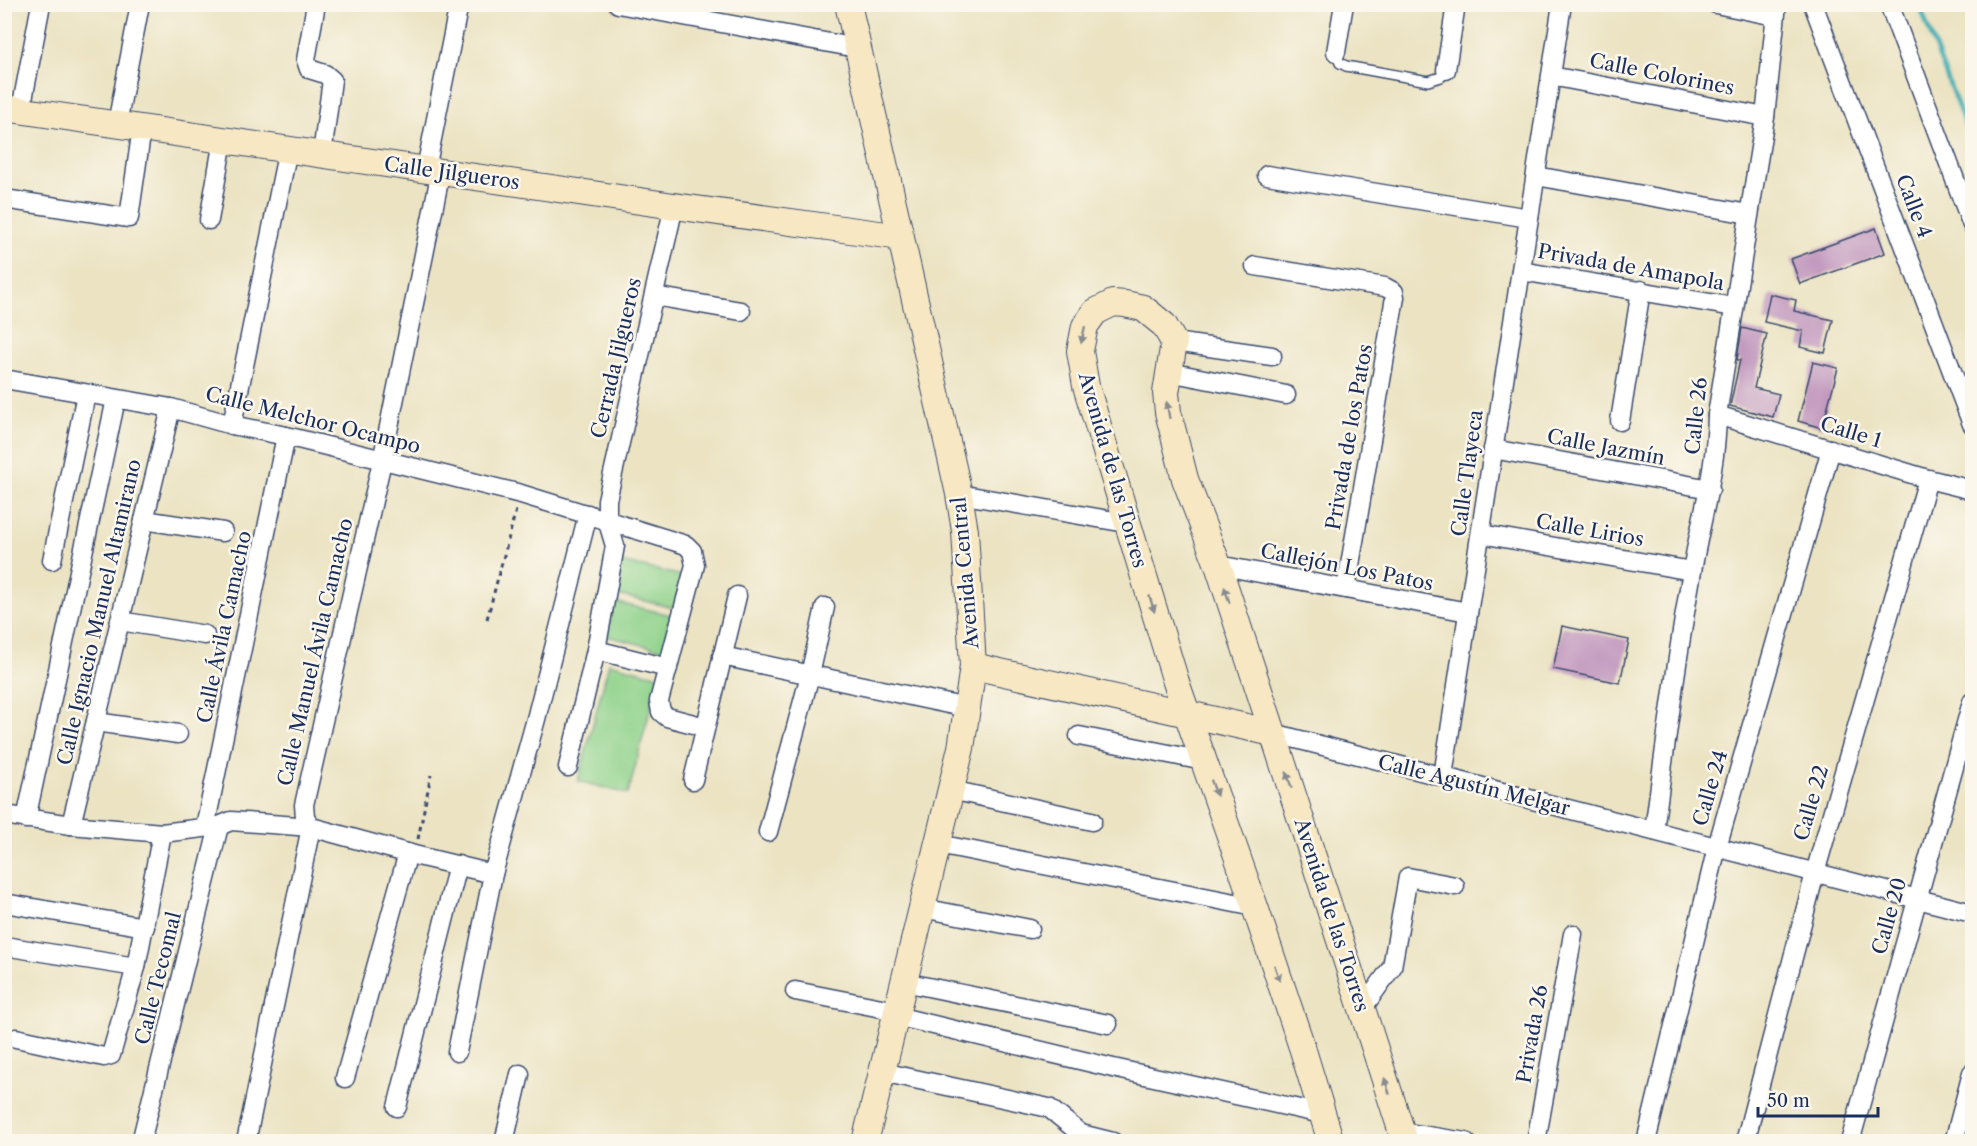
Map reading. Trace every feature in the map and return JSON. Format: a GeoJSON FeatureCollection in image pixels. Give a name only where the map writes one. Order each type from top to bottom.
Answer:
{"type":"FeatureCollection","features":[{"type":"Feature","properties":{"kind":"main road","name":"Avenida Central"},"geometry":{"type":"LineString","coordinates":[[848,4],[959,494],[965,531],[973,666],[961,748],[865,1142]]}},
{"type":"Feature","properties":{"kind":"main road","name":"Calle Jilgueros"},"geometry":{"type":"LineString","coordinates":[[13,109],[674,207],[901,237]]}},
{"type":"Feature","properties":{"kind":"main road","name":"Avenida de las Torres"},"geometry":{"type":"LineString","coordinates":[[1331,1142],[1255,907],[1187,713],[1126,524],[1086,386],[1080,351],[1085,326],[1095,312],[1113,303],[1143,308],[1164,325],[1174,342],[1166,393],[1168,412],[1185,479],[1218,565],[1403,1137]]}},
{"type":"Feature","properties":{"kind":"main road","name":"Calle Agustín Melgar"},"geometry":{"type":"LineString","coordinates":[[973,666],[1273,733]]}},
{"type":"Feature","properties":{"kind":"street"},"geometry":{"type":"LineString","coordinates":[[13,109],[41,4]]}},
{"type":"Feature","properties":{"kind":"street"},"geometry":{"type":"LineString","coordinates":[[117,124],[140,4]]}},
{"type":"Feature","properties":{"kind":"street"},"geometry":{"type":"LineString","coordinates":[[316,4],[306,60],[309,69],[325,74],[332,80],[322,154]]}},
{"type":"Feature","properties":{"kind":"street","name":"Calle Manuel Ávila Camacho"},"geometry":{"type":"LineString","coordinates":[[246,1142],[311,827],[305,817],[304,805],[382,461],[434,170],[459,4]]}},
{"type":"Feature","properties":{"kind":"street"},"geometry":{"type":"LineString","coordinates":[[618,4],[857,48]]}},
{"type":"Feature","properties":{"kind":"street"},"geometry":{"type":"LineString","coordinates":[[1336,52],[1344,4]]}},
{"type":"Feature","properties":{"kind":"street"},"geometry":{"type":"LineString","coordinates":[[1446,70],[1456,4]]}},
{"type":"Feature","properties":{"kind":"street","name":"Calle Tlayeca"},"geometry":{"type":"LineString","coordinates":[[1443,776],[1562,4]]}},
{"type":"Feature","properties":{"kind":"street"},"geometry":{"type":"LineString","coordinates":[[1716,4],[1776,10]]}},
{"type":"Feature","properties":{"kind":"street","name":"Calle 4"},"geometry":{"type":"LineString","coordinates":[[1813,4],[1972,424]]}},
{"type":"Feature","properties":{"kind":"street"},"geometry":{"type":"LineString","coordinates":[[1889,4],[1972,225]]}},
{"type":"Feature","properties":{"kind":"street","name":"Calle 26"},"geometry":{"type":"LineString","coordinates":[[1654,831],[1678,651],[1710,489],[1717,415],[1765,117],[1776,10]]}},
{"type":"Feature","properties":{"kind":"street","name":"Calle Colorines"},"geometry":{"type":"LineString","coordinates":[[1551,76],[1765,117]]}},
{"type":"Feature","properties":{"kind":"street"},"geometry":{"type":"LineString","coordinates":[[4,199],[129,218],[142,128]]}},
{"type":"Feature","properties":{"kind":"street"},"geometry":{"type":"LineString","coordinates":[[209,220],[223,140]]}},
{"type":"Feature","properties":{"kind":"street"},"geometry":{"type":"LineString","coordinates":[[232,425],[288,149]]}},
{"type":"Feature","properties":{"kind":"street"},"geometry":{"type":"LineString","coordinates":[[1267,175],[1529,218]]}},
{"type":"Feature","properties":{"kind":"street"},"geometry":{"type":"LineString","coordinates":[[1536,176],[1749,214]]}},
{"type":"Feature","properties":{"kind":"street","name":"Cerrada Jilgueros"},"geometry":{"type":"LineString","coordinates":[[568,766],[596,650],[615,546],[607,519],[607,500],[674,207]]}},
{"type":"Feature","properties":{"kind":"street","name":"Privada de los Patos"},"geometry":{"type":"LineString","coordinates":[[1255,266],[1385,287],[1394,292],[1395,303],[1346,589]]}},
{"type":"Feature","properties":{"kind":"street","name":"Privada de Amapola"},"geometry":{"type":"LineString","coordinates":[[1521,271],[1641,290],[1734,308]]}},
{"type":"Feature","properties":{"kind":"street"},"geometry":{"type":"LineString","coordinates":[[1620,421],[1641,290]]}},
{"type":"Feature","properties":{"kind":"street"},"geometry":{"type":"LineString","coordinates":[[654,296],[741,311]]}},
{"type":"Feature","properties":{"kind":"street"},"geometry":{"type":"LineString","coordinates":[[1174,342],[1272,357]]}},
{"type":"Feature","properties":{"kind":"street"},"geometry":{"type":"LineString","coordinates":[[1169,372],[1286,395]]}},
{"type":"Feature","properties":{"kind":"street","name":"Calle Melchor Ocampo"},"geometry":{"type":"LineString","coordinates":[[4,380],[171,408],[232,425],[286,436],[520,494],[686,545],[692,551],[695,565],[668,668]]}},
{"type":"Feature","properties":{"kind":"street"},"geometry":{"type":"LineString","coordinates":[[52,560],[86,394]]}},
{"type":"Feature","properties":{"kind":"street"},"geometry":{"type":"LineString","coordinates":[[26,819],[116,399]]}},
{"type":"Feature","properties":{"kind":"street","name":"Calle Ignacio Manuel Altamirano"},"geometry":{"type":"LineString","coordinates":[[71,825],[171,408]]}},
{"type":"Feature","properties":{"kind":"street","name":"Calle 1"},"geometry":{"type":"LineString","coordinates":[[1717,415],[1928,479],[1972,490]]}},
{"type":"Feature","properties":{"kind":"street","name":"Calle Ávila Camacho"},"geometry":{"type":"LineString","coordinates":[[212,826],[286,436]]}},
{"type":"Feature","properties":{"kind":"street","name":"Calle Jazmín"},"geometry":{"type":"LineString","coordinates":[[1493,449],[1710,489]]}},
{"type":"Feature","properties":{"kind":"street","name":"Calle 24"},"geometry":{"type":"LineString","coordinates":[[1646,1142],[1717,847],[1831,449]]}},
{"type":"Feature","properties":{"kind":"street","name":"Calle 22"},"geometry":{"type":"LineString","coordinates":[[1745,1142],[1815,873],[1928,479]]}},
{"type":"Feature","properties":{"kind":"street"},"geometry":{"type":"LineString","coordinates":[[959,494],[1126,524]]}},
{"type":"Feature","properties":{"kind":"street"},"geometry":{"type":"LineString","coordinates":[[457,1052],[493,874],[536,719],[588,514]]}},
{"type":"Feature","properties":{"kind":"street"},"geometry":{"type":"LineString","coordinates":[[144,520],[222,532]]}},
{"type":"Feature","properties":{"kind":"street","name":"Calle Lirios"},"geometry":{"type":"LineString","coordinates":[[1481,534],[1692,571]]}},
{"type":"Feature","properties":{"kind":"street","name":"Callejón Los Patos"},"geometry":{"type":"LineString","coordinates":[[1218,565],[1468,612]]}},
{"type":"Feature","properties":{"kind":"street"},"geometry":{"type":"LineString","coordinates":[[693,780],[737,596]]}},
{"type":"Feature","properties":{"kind":"street"},"geometry":{"type":"LineString","coordinates":[[768,832],[810,675],[825,607]]}},
{"type":"Feature","properties":{"kind":"street"},"geometry":{"type":"LineString","coordinates":[[120,621],[206,636]]}},
{"type":"Feature","properties":{"kind":"street"},"geometry":{"type":"LineString","coordinates":[[596,650],[668,668],[659,701],[661,712],[667,717],[705,727]]}},
{"type":"Feature","properties":{"kind":"street"},"geometry":{"type":"LineString","coordinates":[[722,656],[967,708]]}},
{"type":"Feature","properties":{"kind":"street","name":"Calle 20"},"geometry":{"type":"LineString","coordinates":[[1850,1142],[1972,702]]}},
{"type":"Feature","properties":{"kind":"street"},"geometry":{"type":"LineString","coordinates":[[96,722],[178,734]]}},
{"type":"Feature","properties":{"kind":"street","name":"Calle Agustín Melgar"},"geometry":{"type":"LineString","coordinates":[[1273,733],[1972,914]]}},
{"type":"Feature","properties":{"kind":"street"},"geometry":{"type":"LineString","coordinates":[[1079,736],[1204,761]]}},
{"type":"Feature","properties":{"kind":"street"},"geometry":{"type":"LineString","coordinates":[[951,790],[1092,820]]}},
{"type":"Feature","properties":{"kind":"street"},"geometry":{"type":"LineString","coordinates":[[4,815],[71,825],[162,833],[231,821],[311,827],[493,874]]}},
{"type":"Feature","properties":{"kind":"street","name":"Calle Tecomal"},"geometry":{"type":"LineString","coordinates":[[141,1142],[212,826]]}},
{"type":"Feature","properties":{"kind":"street"},"geometry":{"type":"LineString","coordinates":[[16,1038],[109,1057],[136,967],[162,833]]}},
{"type":"Feature","properties":{"kind":"street"},"geometry":{"type":"LineString","coordinates":[[938,844],[1255,907]]}},
{"type":"Feature","properties":{"kind":"street"},"geometry":{"type":"LineString","coordinates":[[345,1077],[411,854]]}},
{"type":"Feature","properties":{"kind":"street"},"geometry":{"type":"LineString","coordinates":[[397,1107],[458,865]]}},
{"type":"Feature","properties":{"kind":"street"},"geometry":{"type":"LineString","coordinates":[[1362,1009],[1392,966],[1408,877],[1455,886]]}},
{"type":"Feature","properties":{"kind":"street"},"geometry":{"type":"LineString","coordinates":[[4,903],[145,927]]}},
{"type":"Feature","properties":{"kind":"street"},"geometry":{"type":"LineString","coordinates":[[922,908],[1030,929]]}},
{"type":"Feature","properties":{"kind":"street","name":"Privada 26"},"geometry":{"type":"LineString","coordinates":[[1536,1142],[1572,934]]}},
{"type":"Feature","properties":{"kind":"street"},"geometry":{"type":"LineString","coordinates":[[4,946],[136,967]]}},
{"type":"Feature","properties":{"kind":"street"},"geometry":{"type":"LineString","coordinates":[[904,982],[1108,1024]]}},
{"type":"Feature","properties":{"kind":"street"},"geometry":{"type":"LineString","coordinates":[[795,991],[897,1013],[1113,1068],[1322,1114]]}},
{"type":"Feature","properties":{"kind":"street"},"geometry":{"type":"LineString","coordinates":[[882,1072],[1049,1108],[1075,1130],[1113,1142]]}},
{"type":"Feature","properties":{"kind":"street"},"geometry":{"type":"LineString","coordinates":[[1954,1142],[1972,1073]]}},
{"type":"Feature","properties":{"kind":"street"},"geometry":{"type":"LineString","coordinates":[[504,1142],[520,1074]]}},
{"type":"Feature","properties":{"kind":"street"},"geometry":{"type":"LineString","coordinates":[[1403,1137],[1466,1142]]}},
{"type":"Feature","properties":{"kind":"lane"},"geometry":{"type":"LineString","coordinates":[[1336,52],[1340,63],[1346,66],[1428,81],[1441,77],[1446,70]]}},
{"type":"Feature","properties":{"kind":"path"},"geometry":{"type":"LineString","coordinates":[[487,620],[520,494]]}},
{"type":"Feature","properties":{"kind":"path"},"geometry":{"type":"LineString","coordinates":[[411,854],[431,775]]}},
{"type":"Feature","properties":{"kind":"green space"},"geometry":{"type":"Polygon","coordinates":[[[621,562],[688,577],[680,609],[613,594],[621,562]]]}},
{"type":"Feature","properties":{"kind":"green space"},"geometry":{"type":"Polygon","coordinates":[[[614,602],[676,616],[668,651],[606,636],[614,602]]]}},
{"type":"Feature","properties":{"kind":"green space"},"geometry":{"type":"Polygon","coordinates":[[[609,663],[659,676],[628,794],[578,781],[609,663]]]}},
{"type":"Feature","properties":{"kind":"building"},"geometry":{"type":"Polygon","coordinates":[[[1876,228],[1885,253],[1800,284],[1791,259],[1876,228]]]}},
{"type":"Feature","properties":{"kind":"building"},"geometry":{"type":"Polygon","coordinates":[[[1770,294],[1796,300],[1794,311],[1833,320],[1825,353],[1800,347],[1803,331],[1764,322],[1770,294]]]}},
{"type":"Feature","properties":{"kind":"building"},"geometry":{"type":"Polygon","coordinates":[[[1742,328],[1767,334],[1754,388],[1779,394],[1773,417],[1730,406],[1740,360],[1737,360],[1742,328]]]}},
{"type":"Feature","properties":{"kind":"building"},"geometry":{"type":"Polygon","coordinates":[[[1813,362],[1838,368],[1822,428],[1798,421],[1813,362]]]}},
{"type":"Feature","properties":{"kind":"building"},"geometry":{"type":"Polygon","coordinates":[[[1562,626],[1629,640],[1620,683],[1553,669],[1562,626]]]}},
{"type":"Feature","properties":{"kind":"waterway"},"geometry":{"type":"LineString","coordinates":[[1919,4],[1972,144]]}}]}
